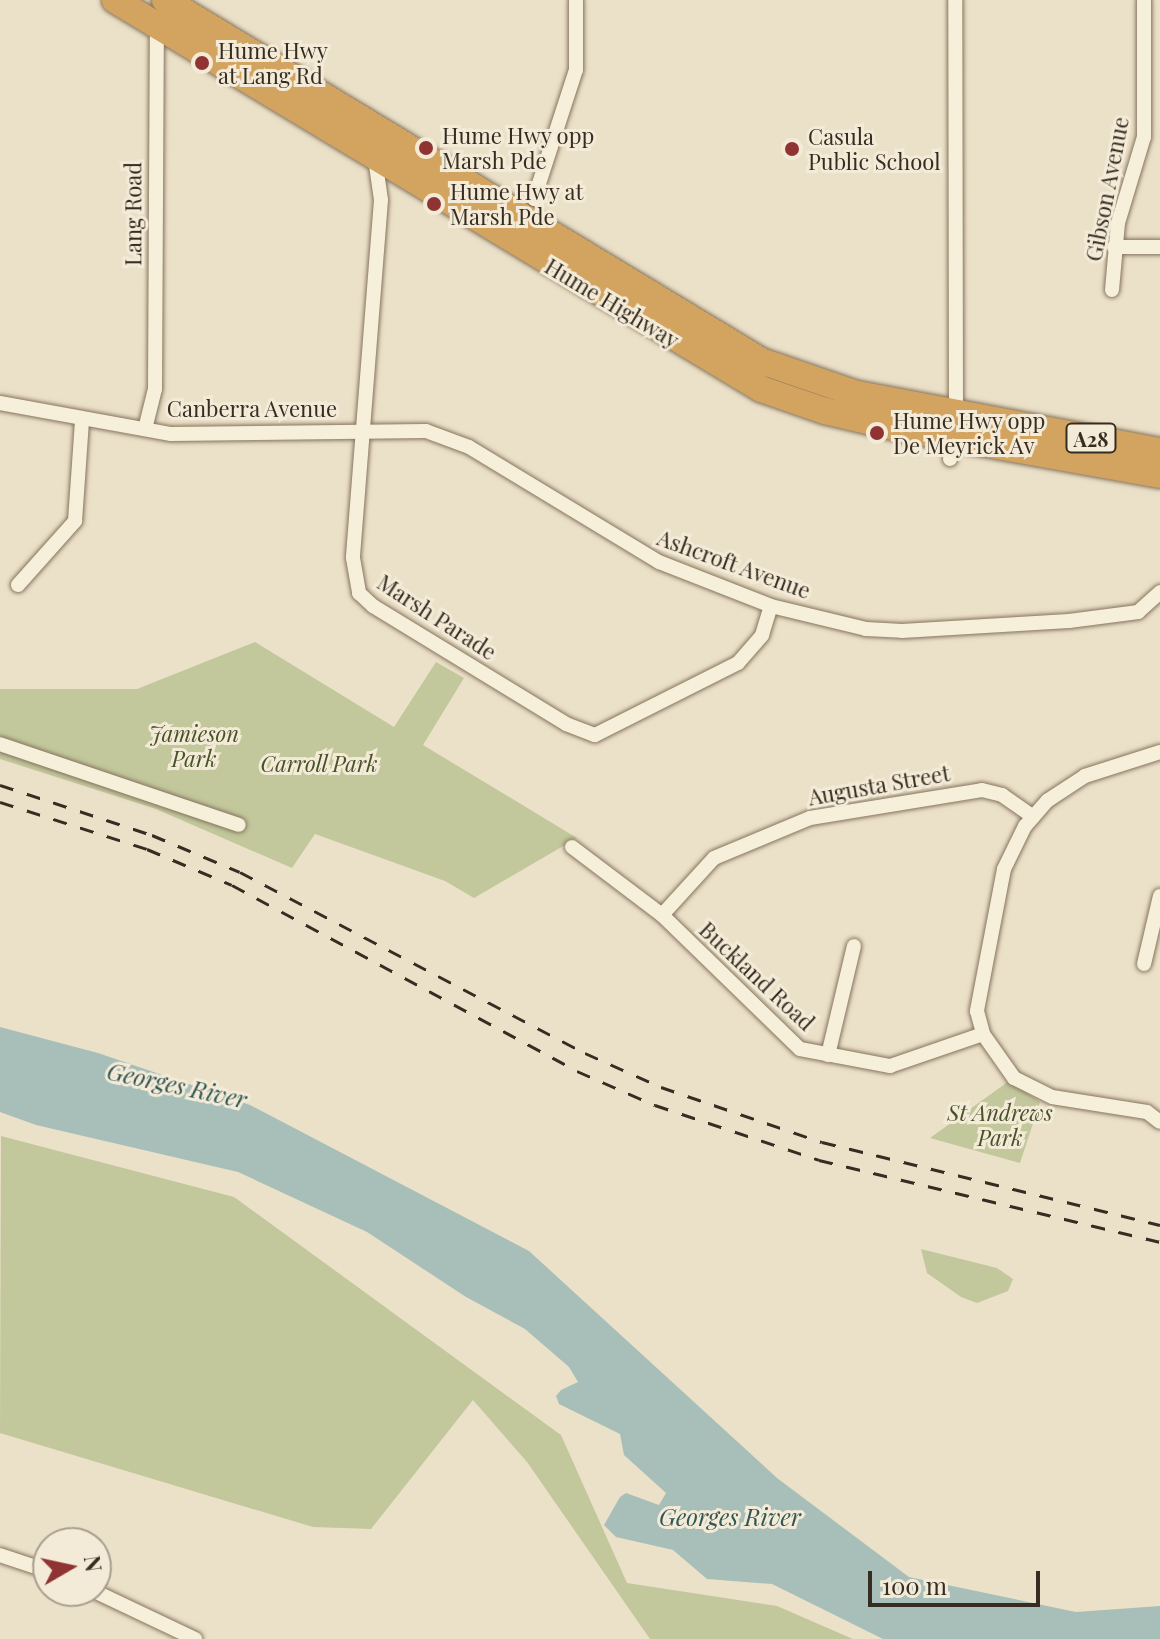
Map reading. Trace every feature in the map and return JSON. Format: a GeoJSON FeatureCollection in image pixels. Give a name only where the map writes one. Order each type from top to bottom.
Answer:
{"type":"FeatureCollection","features":[{"type":"Feature","properties":{"kind":"highway","name":"Hume Highway"},"geometry":{"type":"LineString","coordinates":[[115,0],[163,9],[761,361],[857,394],[953,437],[1160,451]]}},
{"type":"Feature","properties":{"kind":"highway","name":"Hume Highway"},"geometry":{"type":"LineString","coordinates":[[163,9],[375,158],[738,378],[825,411],[1160,475]]}},
{"type":"Feature","properties":{"kind":"street"},"geometry":{"type":"LineString","coordinates":[[534,199],[576,70],[576,0]]}},
{"type":"Feature","properties":{"kind":"street"},"geometry":{"type":"LineString","coordinates":[[953,437],[955,0]]}},
{"type":"Feature","properties":{"kind":"street","name":"Gibson Avenue"},"geometry":{"type":"LineString","coordinates":[[1112,290],[1114,247],[1144,137],[1144,0]]}},
{"type":"Feature","properties":{"kind":"street","name":"Lang Road"},"geometry":{"type":"LineString","coordinates":[[145,429],[155,389],[163,9]]}},
{"type":"Feature","properties":{"kind":"street","name":"Marsh Parade"},"geometry":{"type":"LineString","coordinates":[[375,158],[381,200],[353,558],[359,593],[373,606],[573,727],[595,735],[613,730],[738,663],[762,635],[771,606]]}},
{"type":"Feature","properties":{"kind":"street"},"geometry":{"type":"LineString","coordinates":[[381,200],[411,181]]}},
{"type":"Feature","properties":{"kind":"street"},"geometry":{"type":"LineString","coordinates":[[1114,247],[1160,247]]}},
{"type":"Feature","properties":{"kind":"street","name":"Canberra Avenue"},"geometry":{"type":"LineString","coordinates":[[0,403],[82,420],[201,435],[363,432]]}},
{"type":"Feature","properties":{"kind":"street"},"geometry":{"type":"LineString","coordinates":[[18,585],[75,521],[82,420]]}},
{"type":"Feature","properties":{"kind":"street","name":"Ashcroft Avenue"},"geometry":{"type":"LineString","coordinates":[[363,432],[426,431],[444,436],[636,550],[771,606],[866,629],[902,631],[1138,612],[1160,592]]}},
{"type":"Feature","properties":{"kind":"street"},"geometry":{"type":"LineString","coordinates":[[0,744],[239,825]]}},
{"type":"Feature","properties":{"kind":"street"},"geometry":{"type":"LineString","coordinates":[[1160,752],[1085,776],[1033,817],[1004,869],[977,990],[983,1034],[1003,1066],[1034,1089],[1070,1101],[1147,1112],[1160,1122]]}},
{"type":"Feature","properties":{"kind":"street","name":"Augusta Street"},"geometry":{"type":"LineString","coordinates":[[662,915],[714,858],[810,818],[982,790],[1002,795],[1033,817]]}},
{"type":"Feature","properties":{"kind":"street","name":"Buckland Road"},"geometry":{"type":"LineString","coordinates":[[572,847],[662,915],[787,1040],[828,1055],[890,1066],[910,1063],[983,1034]]}},
{"type":"Feature","properties":{"kind":"street"},"geometry":{"type":"LineString","coordinates":[[1144,964],[1160,896]]}},
{"type":"Feature","properties":{"kind":"street"},"geometry":{"type":"LineString","coordinates":[[828,1055],[854,946]]}},
{"type":"Feature","properties":{"kind":"street"},"geometry":{"type":"LineString","coordinates":[[0,1555],[32,1566]]}},
{"type":"Feature","properties":{"kind":"street"},"geometry":{"type":"LineString","coordinates":[[112,1600],[195,1639]]}},
{"type":"Feature","properties":{"kind":"green space"},"geometry":{"type":"Polygon","coordinates":[[[255,642],[394,727],[436,662],[464,678],[423,745],[577,838],[474,898],[445,881],[315,834],[292,868],[156,809],[0,759],[0,689],[137,689],[255,642]]]}},
{"type":"Feature","properties":{"kind":"green space","name":"St Andrews Park"},"geometry":{"type":"Polygon","coordinates":[[[1009,1081],[1040,1102],[1020,1163],[930,1138],[1009,1081]]]}},
{"type":"Feature","properties":{"kind":"green space"},"geometry":{"type":"Polygon","coordinates":[[[1,1136],[234,1197],[561,1435],[627,1583],[777,1606],[853,1639],[650,1639],[527,1462],[473,1400],[371,1529],[313,1527],[0,1433],[1,1136]]]}},
{"type":"Feature","properties":{"kind":"green space"},"geometry":{"type":"Polygon","coordinates":[[[921,1249],[997,1268],[1013,1279],[1008,1291],[977,1303],[961,1297],[927,1273],[921,1249]]]}},
{"type":"Feature","properties":{"kind":"water","name":"Georges River"},"geometry":{"type":"Polygon","coordinates":[[[0,1027],[98,1053],[250,1105],[529,1251],[777,1478],[909,1577],[1076,1612],[1160,1606],[1160,1639],[883,1639],[772,1584],[707,1579],[673,1550],[616,1537],[604,1525],[620,1497],[626,1493],[659,1505],[666,1493],[624,1455],[620,1434],[559,1404],[556,1396],[561,1390],[578,1382],[569,1367],[525,1329],[466,1297],[367,1232],[238,1172],[36,1125],[0,1112],[0,1027]]]}},
{"type":"Feature","properties":{"kind":"railway"},"geometry":{"type":"LineString","coordinates":[[0,785],[152,835],[240,872],[585,1053],[661,1087],[822,1142],[1160,1225]]}},
{"type":"Feature","properties":{"kind":"railway"},"geometry":{"type":"LineString","coordinates":[[0,802],[147,849],[232,885],[577,1071],[655,1105],[819,1160],[1160,1242]]}},
{"type":"Feature","properties":{"kind":"place","name":"Hume Hwy at Lang Rd"},"geometry":{"type":"Point","coordinates":[202,63]}},
{"type":"Feature","properties":{"kind":"place","name":"Hume Hwy opp Marsh Pde"},"geometry":{"type":"Point","coordinates":[426,148]}},
{"type":"Feature","properties":{"kind":"place","name":"Casula Public School"},"geometry":{"type":"Point","coordinates":[792,149]}},
{"type":"Feature","properties":{"kind":"place","name":"Hume Hwy at Marsh Pde"},"geometry":{"type":"Point","coordinates":[434,204]}},
{"type":"Feature","properties":{"kind":"place","name":"Hume Hwy opp De Meyrick Av"},"geometry":{"type":"Point","coordinates":[877,433]}},
{"type":"Feature","properties":{"kind":"park label","name":"Jamieson Park"},"geometry":{"type":"Point","coordinates":[194,746]}},
{"type":"Feature","properties":{"kind":"park label","name":"Carroll Park"},"geometry":{"type":"Point","coordinates":[319,764]}}]}
